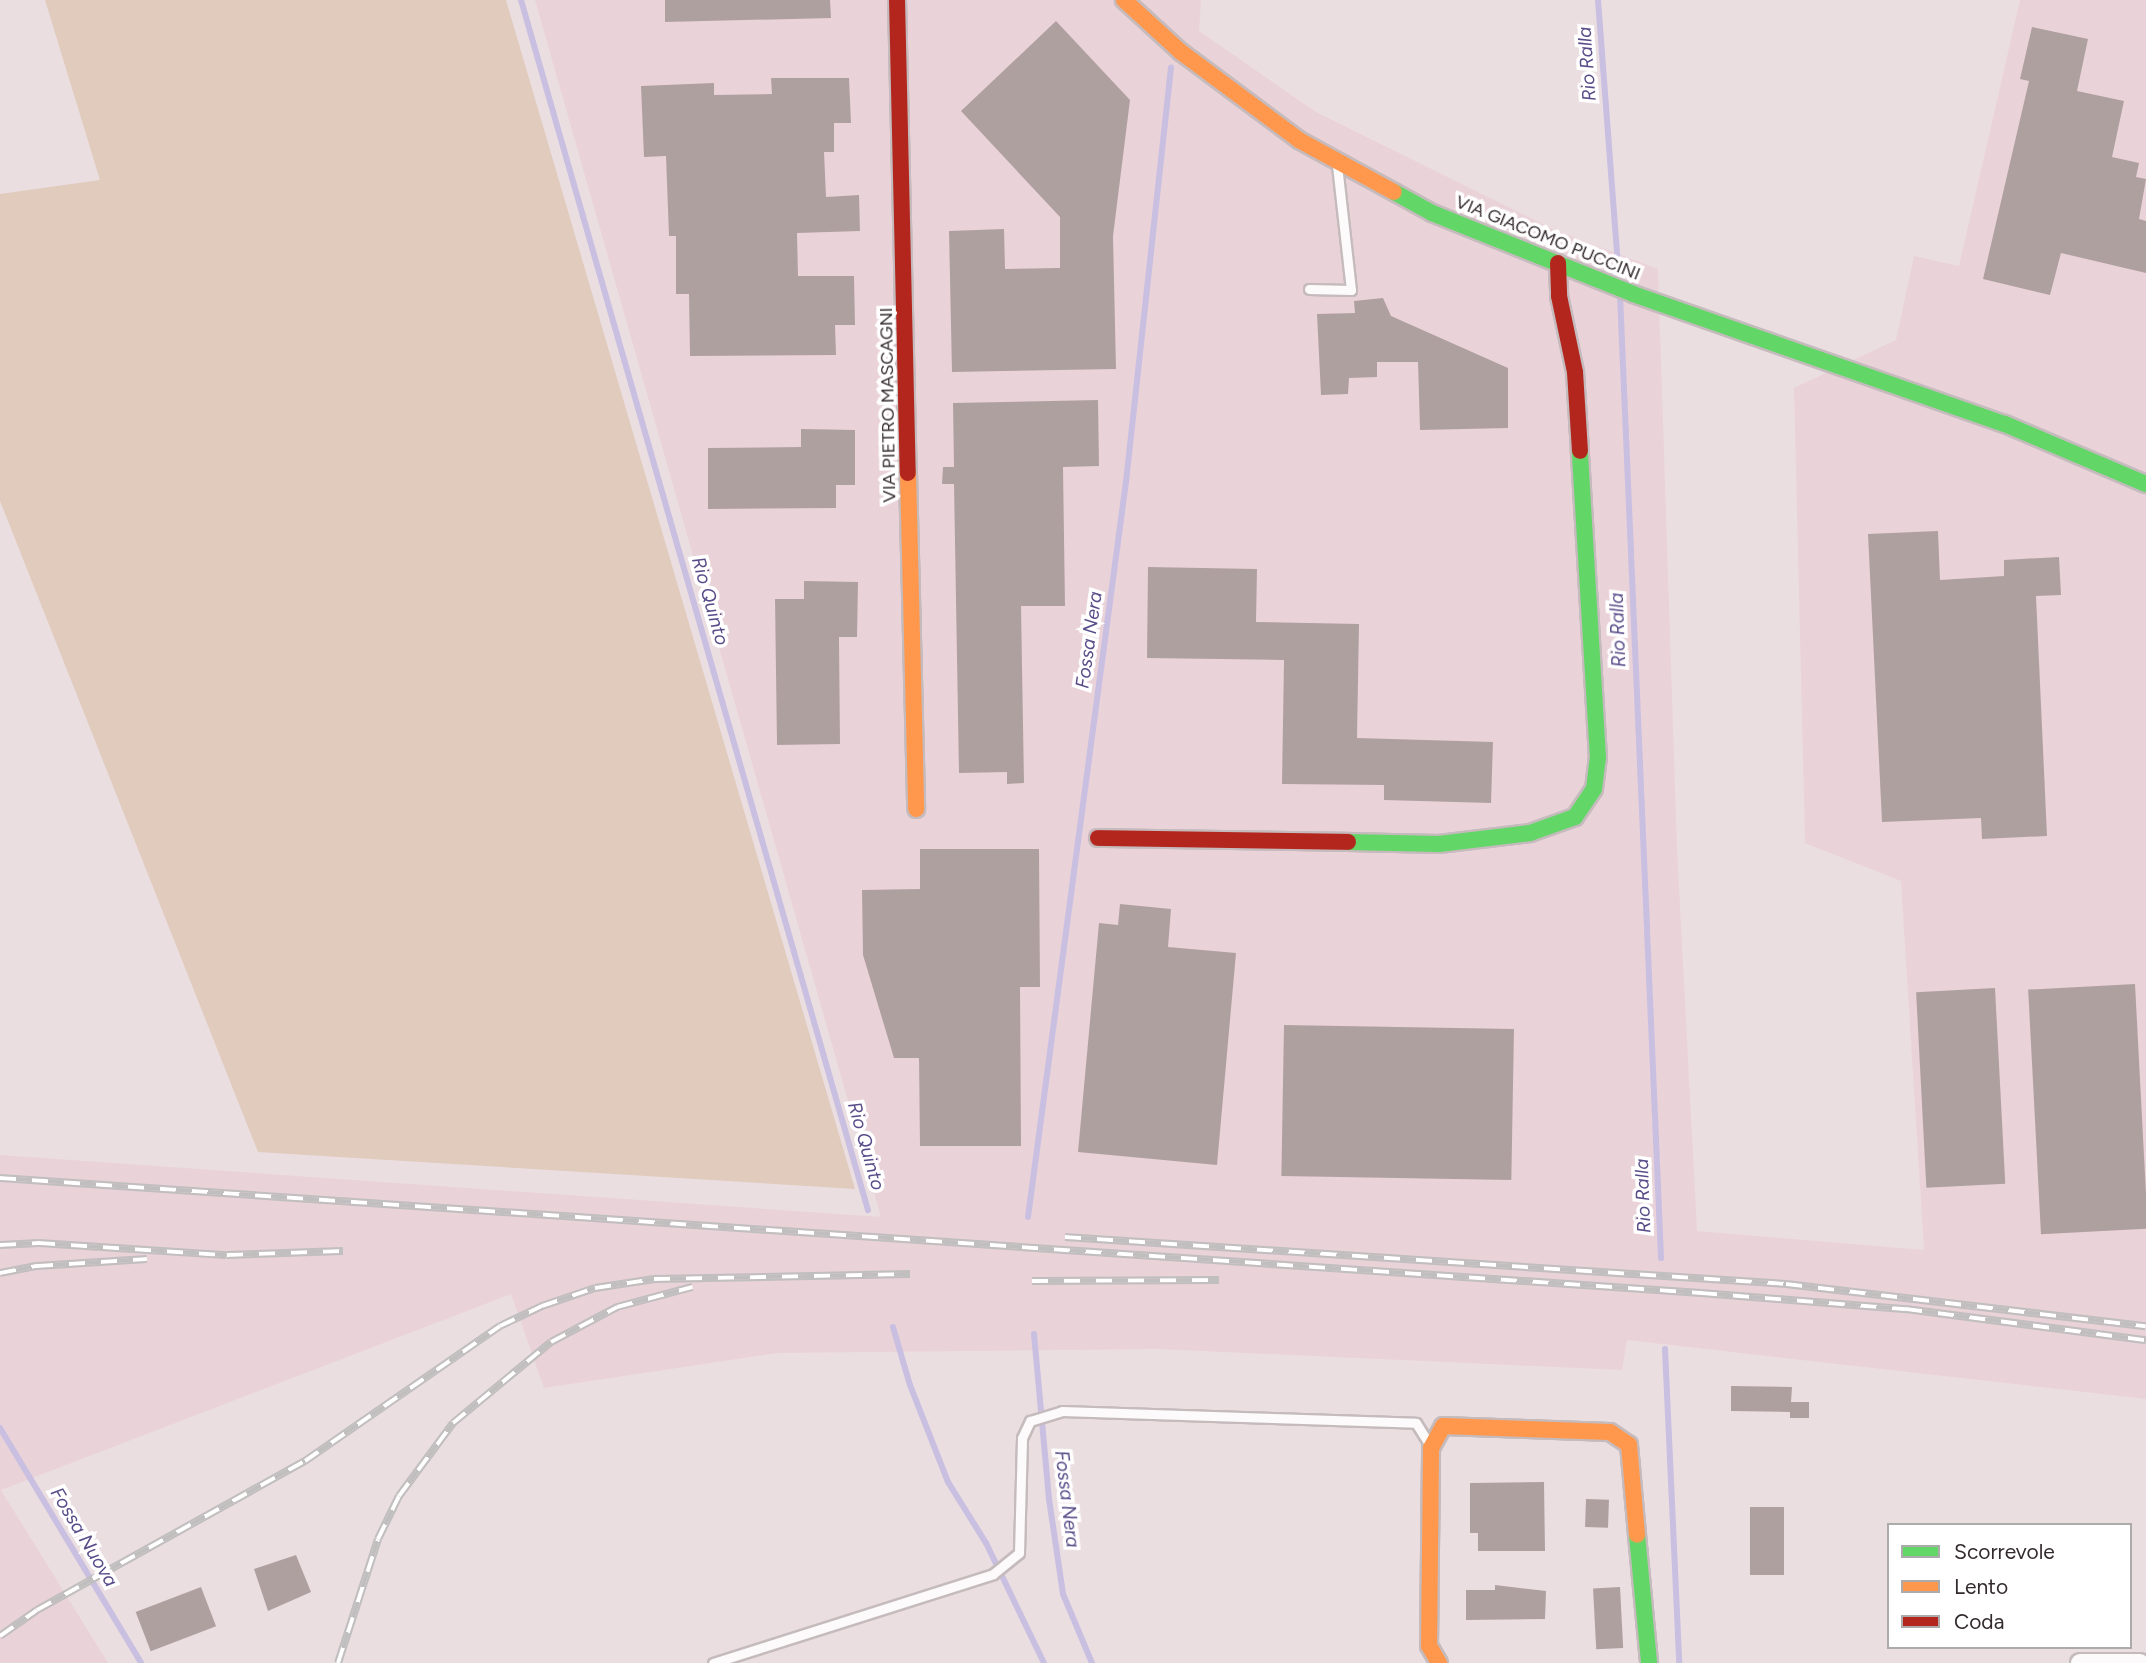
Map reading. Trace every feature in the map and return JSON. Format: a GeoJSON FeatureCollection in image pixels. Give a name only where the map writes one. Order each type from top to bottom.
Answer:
{"type":"FeatureCollection","features":[{"type":"Feature","properties":{"kind":"street","name":"VIA PIETRO MASCAGNI"},"geometry":{"type":"LineString","coordinates":[[897,0],[916,809]]}},
{"type":"Feature","properties":{"kind":"street","name":"VIA GIACOMO PUCCINI"},"geometry":{"type":"LineString","coordinates":[[1124,0],[1181,52],[1299,140],[1432,213],[1633,294],[2005,424],[2146,464]]}},
{"type":"Feature","properties":{"kind":"street"},"geometry":{"type":"LineString","coordinates":[[1098,838],[1439,844],[1530,834],[1575,817],[1594,789],[1598,758],[1575,372],[1559,296],[1558,263]]}},
{"type":"Feature","properties":{"kind":"street","name":"VIA GIACOMO PUCCINI"},"geometry":{"type":"LineString","coordinates":[[2005,424],[2146,484]]}},
{"type":"Feature","properties":{"kind":"street"},"geometry":{"type":"LineString","coordinates":[[1439,1663],[1429,1646],[1431,1448],[1443,1426],[1610,1432],[1629,1445],[1649,1663]]}},
{"type":"Feature","properties":{"kind":"street"},"geometry":{"type":"LineString","coordinates":[[2080,1663],[2140,1663]]}},
{"type":"Feature","properties":{"kind":"lane"},"geometry":{"type":"LineString","coordinates":[[1309,289],[1351,290],[1336,160]]}},
{"type":"Feature","properties":{"kind":"lane"},"geometry":{"type":"LineString","coordinates":[[713,1663],[993,1574],[1019,1553],[1022,1438],[1030,1421],[1062,1411],[1416,1423],[1431,1448]]}},
{"type":"Feature","properties":{"kind":"shaded area"},"geometry":{"type":"Polygon","coordinates":[[[45,0],[506,0],[855,1189],[258,1152],[0,501],[0,194],[100,180],[45,0]]]}},
{"type":"Feature","properties":{"kind":"shaded area"},"geometry":{"type":"Polygon","coordinates":[[[535,0],[1201,0],[1199,31],[1316,112],[1555,230],[1658,269],[1677,848],[1697,1231],[1924,1250],[1901,881],[1805,843],[1794,388],[1896,340],[1914,256],[1959,266],[2020,0],[2146,0],[2146,1399],[1627,1340],[1622,1370],[1159,1349],[777,1353],[544,1388],[511,1294],[1,1490],[108,1663],[0,1663],[0,1155],[881,1217],[535,0]]]}},
{"type":"Feature","properties":{"kind":"building"},"geometry":{"type":"Polygon","coordinates":[[[665,0],[830,0],[831,18],[665,22],[665,0]]]}},
{"type":"Feature","properties":{"kind":"building"},"geometry":{"type":"Polygon","coordinates":[[[1056,21],[1130,100],[1113,236],[1116,369],[952,372],[949,231],[1004,229],[1005,269],[1060,268],[1060,217],[961,111],[1056,21]]]}},
{"type":"Feature","properties":{"kind":"building"},"geometry":{"type":"Polygon","coordinates":[[[2032,27],[2088,39],[2077,91],[2124,101],[2112,157],[2139,163],[2136,177],[2146,179],[2139,219],[2146,221],[2146,273],[2061,253],[2050,295],[1983,279],[2029,81],[2020,79],[2032,27]]]}},
{"type":"Feature","properties":{"kind":"building"},"geometry":{"type":"Polygon","coordinates":[[[771,78],[849,78],[851,123],[834,123],[834,152],[824,152],[826,197],[859,195],[860,231],[797,233],[798,276],[854,276],[855,325],[835,325],[836,355],[690,356],[689,294],[676,294],[676,236],[669,236],[666,156],[644,157],[641,86],[714,83],[714,95],[772,94],[771,78]]]}},
{"type":"Feature","properties":{"kind":"building"},"geometry":{"type":"Polygon","coordinates":[[[1383,298],[1391,316],[1508,368],[1508,428],[1420,430],[1418,362],[1377,362],[1377,377],[1349,378],[1348,394],[1321,395],[1317,314],[1355,313],[1354,301],[1383,298]]]}},
{"type":"Feature","properties":{"kind":"building"},"geometry":{"type":"Polygon","coordinates":[[[1098,400],[1099,466],[1063,467],[1065,606],[1021,606],[1024,783],[1007,784],[1007,772],[959,773],[954,484],[942,484],[943,467],[954,467],[953,403],[1098,400]]]}},
{"type":"Feature","properties":{"kind":"building"},"geometry":{"type":"Polygon","coordinates":[[[801,429],[855,430],[855,485],[836,485],[836,508],[708,509],[708,448],[801,447],[801,429]]]}},
{"type":"Feature","properties":{"kind":"building"},"geometry":{"type":"Polygon","coordinates":[[[1938,531],[1940,580],[2004,576],[2004,560],[2059,557],[2061,595],[2036,596],[2047,836],[1982,839],[1981,818],[1882,822],[1868,534],[1938,531]]]}},
{"type":"Feature","properties":{"kind":"building"},"geometry":{"type":"Polygon","coordinates":[[[1148,567],[1257,569],[1256,622],[1359,624],[1357,738],[1493,742],[1491,803],[1384,800],[1384,785],[1282,784],[1284,660],[1147,658],[1148,567]]]}},
{"type":"Feature","properties":{"kind":"building"},"geometry":{"type":"Polygon","coordinates":[[[804,581],[858,582],[857,637],[839,637],[840,744],[777,745],[775,599],[804,599],[804,581]]]}},
{"type":"Feature","properties":{"kind":"building"},"geometry":{"type":"Polygon","coordinates":[[[920,849],[1039,849],[1040,987],[1020,987],[1021,1146],[920,1146],[919,1058],[894,1058],[863,955],[862,890],[920,889],[920,849]]]}},
{"type":"Feature","properties":{"kind":"building"},"geometry":{"type":"Polygon","coordinates":[[[1120,904],[1171,909],[1168,947],[1236,953],[1217,1165],[1078,1152],[1099,923],[1118,925],[1120,904]]]}},
{"type":"Feature","properties":{"kind":"building"},"geometry":{"type":"Polygon","coordinates":[[[2135,984],[2146,1229],[2041,1234],[2028,990],[2135,984]]]}},
{"type":"Feature","properties":{"kind":"building"},"geometry":{"type":"Polygon","coordinates":[[[1995,988],[2005,1184],[1926,1188],[1916,992],[1995,988]]]}},
{"type":"Feature","properties":{"kind":"building"},"geometry":{"type":"Polygon","coordinates":[[[1284,1025],[1514,1029],[1511,1180],[1281,1176],[1284,1025]]]}},
{"type":"Feature","properties":{"kind":"building"},"geometry":{"type":"Polygon","coordinates":[[[1731,1386],[1792,1387],[1791,1402],[1809,1402],[1809,1418],[1790,1418],[1790,1412],[1731,1411],[1731,1386]]]}},
{"type":"Feature","properties":{"kind":"building"},"geometry":{"type":"Polygon","coordinates":[[[1544,1482],[1545,1551],[1478,1551],[1478,1533],[1470,1533],[1470,1483],[1544,1482]]]}},
{"type":"Feature","properties":{"kind":"building"},"geometry":{"type":"Polygon","coordinates":[[[1586,1499],[1609,1500],[1608,1528],[1585,1527],[1586,1499]]]}},
{"type":"Feature","properties":{"kind":"building"},"geometry":{"type":"Polygon","coordinates":[[[1750,1507],[1784,1507],[1784,1575],[1750,1575],[1750,1507]]]}},
{"type":"Feature","properties":{"kind":"building"},"geometry":{"type":"Polygon","coordinates":[[[296,1555],[311,1592],[268,1611],[254,1569],[296,1555]]]}},
{"type":"Feature","properties":{"kind":"building"},"geometry":{"type":"Polygon","coordinates":[[[1495,1585],[1546,1591],[1545,1619],[1466,1620],[1466,1590],[1495,1590],[1495,1585]]]}},
{"type":"Feature","properties":{"kind":"building"},"geometry":{"type":"Polygon","coordinates":[[[201,1587],[216,1626],[151,1651],[136,1612],[201,1587]]]}},
{"type":"Feature","properties":{"kind":"building"},"geometry":{"type":"Polygon","coordinates":[[[1620,1587],[1623,1648],[1596,1649],[1593,1588],[1620,1587]]]}},
{"type":"Feature","properties":{"kind":"waterway","name":"Rio Quinto"},"geometry":{"type":"LineString","coordinates":[[521,0],[868,1210]]}},
{"type":"Feature","properties":{"kind":"waterway","name":"Rio Ralla"},"geometry":{"type":"LineString","coordinates":[[1598,0],[1619,281]]}},
{"type":"Feature","properties":{"kind":"waterway","name":"Fossa Nera"},"geometry":{"type":"LineString","coordinates":[[1028,1217],[1126,482],[1171,67]]}},
{"type":"Feature","properties":{"kind":"waterway","name":"Rio Ralla"},"geometry":{"type":"LineString","coordinates":[[1620,295],[1661,1258]]}},
{"type":"Feature","properties":{"kind":"waterway","name":"Rio Quinto"},"geometry":{"type":"LineString","coordinates":[[893,1327],[910,1385],[948,1482],[986,1543],[1044,1663]]}},
{"type":"Feature","properties":{"kind":"waterway","name":"Fossa Nera"},"geometry":{"type":"LineString","coordinates":[[1034,1334],[1049,1499],[1063,1594],[1092,1663]]}},
{"type":"Feature","properties":{"kind":"waterway","name":"Rio Ralla"},"geometry":{"type":"LineString","coordinates":[[1665,1349],[1679,1663]]}},
{"type":"Feature","properties":{"kind":"waterway","name":"Fossa Nuova"},"geometry":{"type":"LineString","coordinates":[[0,1428],[141,1663]]}},
{"type":"Feature","properties":{"kind":"railway"},"geometry":{"type":"LineString","coordinates":[[0,1178],[1701,1293],[1906,1309],[2146,1340]]}},
{"type":"Feature","properties":{"kind":"railway"},"geometry":{"type":"LineString","coordinates":[[1065,1237],[1786,1284],[2146,1326]]}},
{"type":"Feature","properties":{"kind":"railway"},"geometry":{"type":"LineString","coordinates":[[0,1245],[39,1243],[227,1255],[343,1251]]}},
{"type":"Feature","properties":{"kind":"railway"},"geometry":{"type":"LineString","coordinates":[[0,1273],[37,1266],[147,1259]]}},
{"type":"Feature","properties":{"kind":"railway"},"geometry":{"type":"LineString","coordinates":[[0,1636],[37,1610],[305,1461],[500,1326],[542,1306],[595,1288],[654,1279],[910,1274]]}},
{"type":"Feature","properties":{"kind":"railway"},"geometry":{"type":"LineString","coordinates":[[1032,1281],[1219,1280]]}},
{"type":"Feature","properties":{"kind":"railway"},"geometry":{"type":"LineString","coordinates":[[338,1663],[378,1539],[399,1496],[453,1423],[551,1342],[617,1307],[692,1287]]}},
{"type":"Feature","properties":{"kind":"traffic: fast"},"geometry":{"type":"LineString","coordinates":[[1394,192],[1432,213],[1633,294],[2005,424],[2146,484]]}},
{"type":"Feature","properties":{"kind":"traffic: fast"},"geometry":{"type":"LineString","coordinates":[[1348,842],[1439,844],[1530,833],[1575,817],[1594,789],[1598,758],[1580,451]]}},
{"type":"Feature","properties":{"kind":"traffic: fast"},"geometry":{"type":"LineString","coordinates":[[1637,1535],[1649,1663]]}},
{"type":"Feature","properties":{"kind":"traffic: slow"},"geometry":{"type":"LineString","coordinates":[[1124,0],[1181,52],[1299,140],[1394,192]]}},
{"type":"Feature","properties":{"kind":"traffic: slow"},"geometry":{"type":"LineString","coordinates":[[908,473],[916,809]]}},
{"type":"Feature","properties":{"kind":"traffic: slow"},"geometry":{"type":"LineString","coordinates":[[1439,1663],[1429,1646],[1431,1448],[1443,1426],[1610,1432],[1629,1445],[1637,1535]]}},
{"type":"Feature","properties":{"kind":"traffic: jam"},"geometry":{"type":"LineString","coordinates":[[897,0],[908,473]]}},
{"type":"Feature","properties":{"kind":"traffic: jam"},"geometry":{"type":"LineString","coordinates":[[1558,263],[1559,296],[1575,372],[1580,451]]}},
{"type":"Feature","properties":{"kind":"traffic: jam"},"geometry":{"type":"LineString","coordinates":[[1098,838],[1348,842]]}}]}
